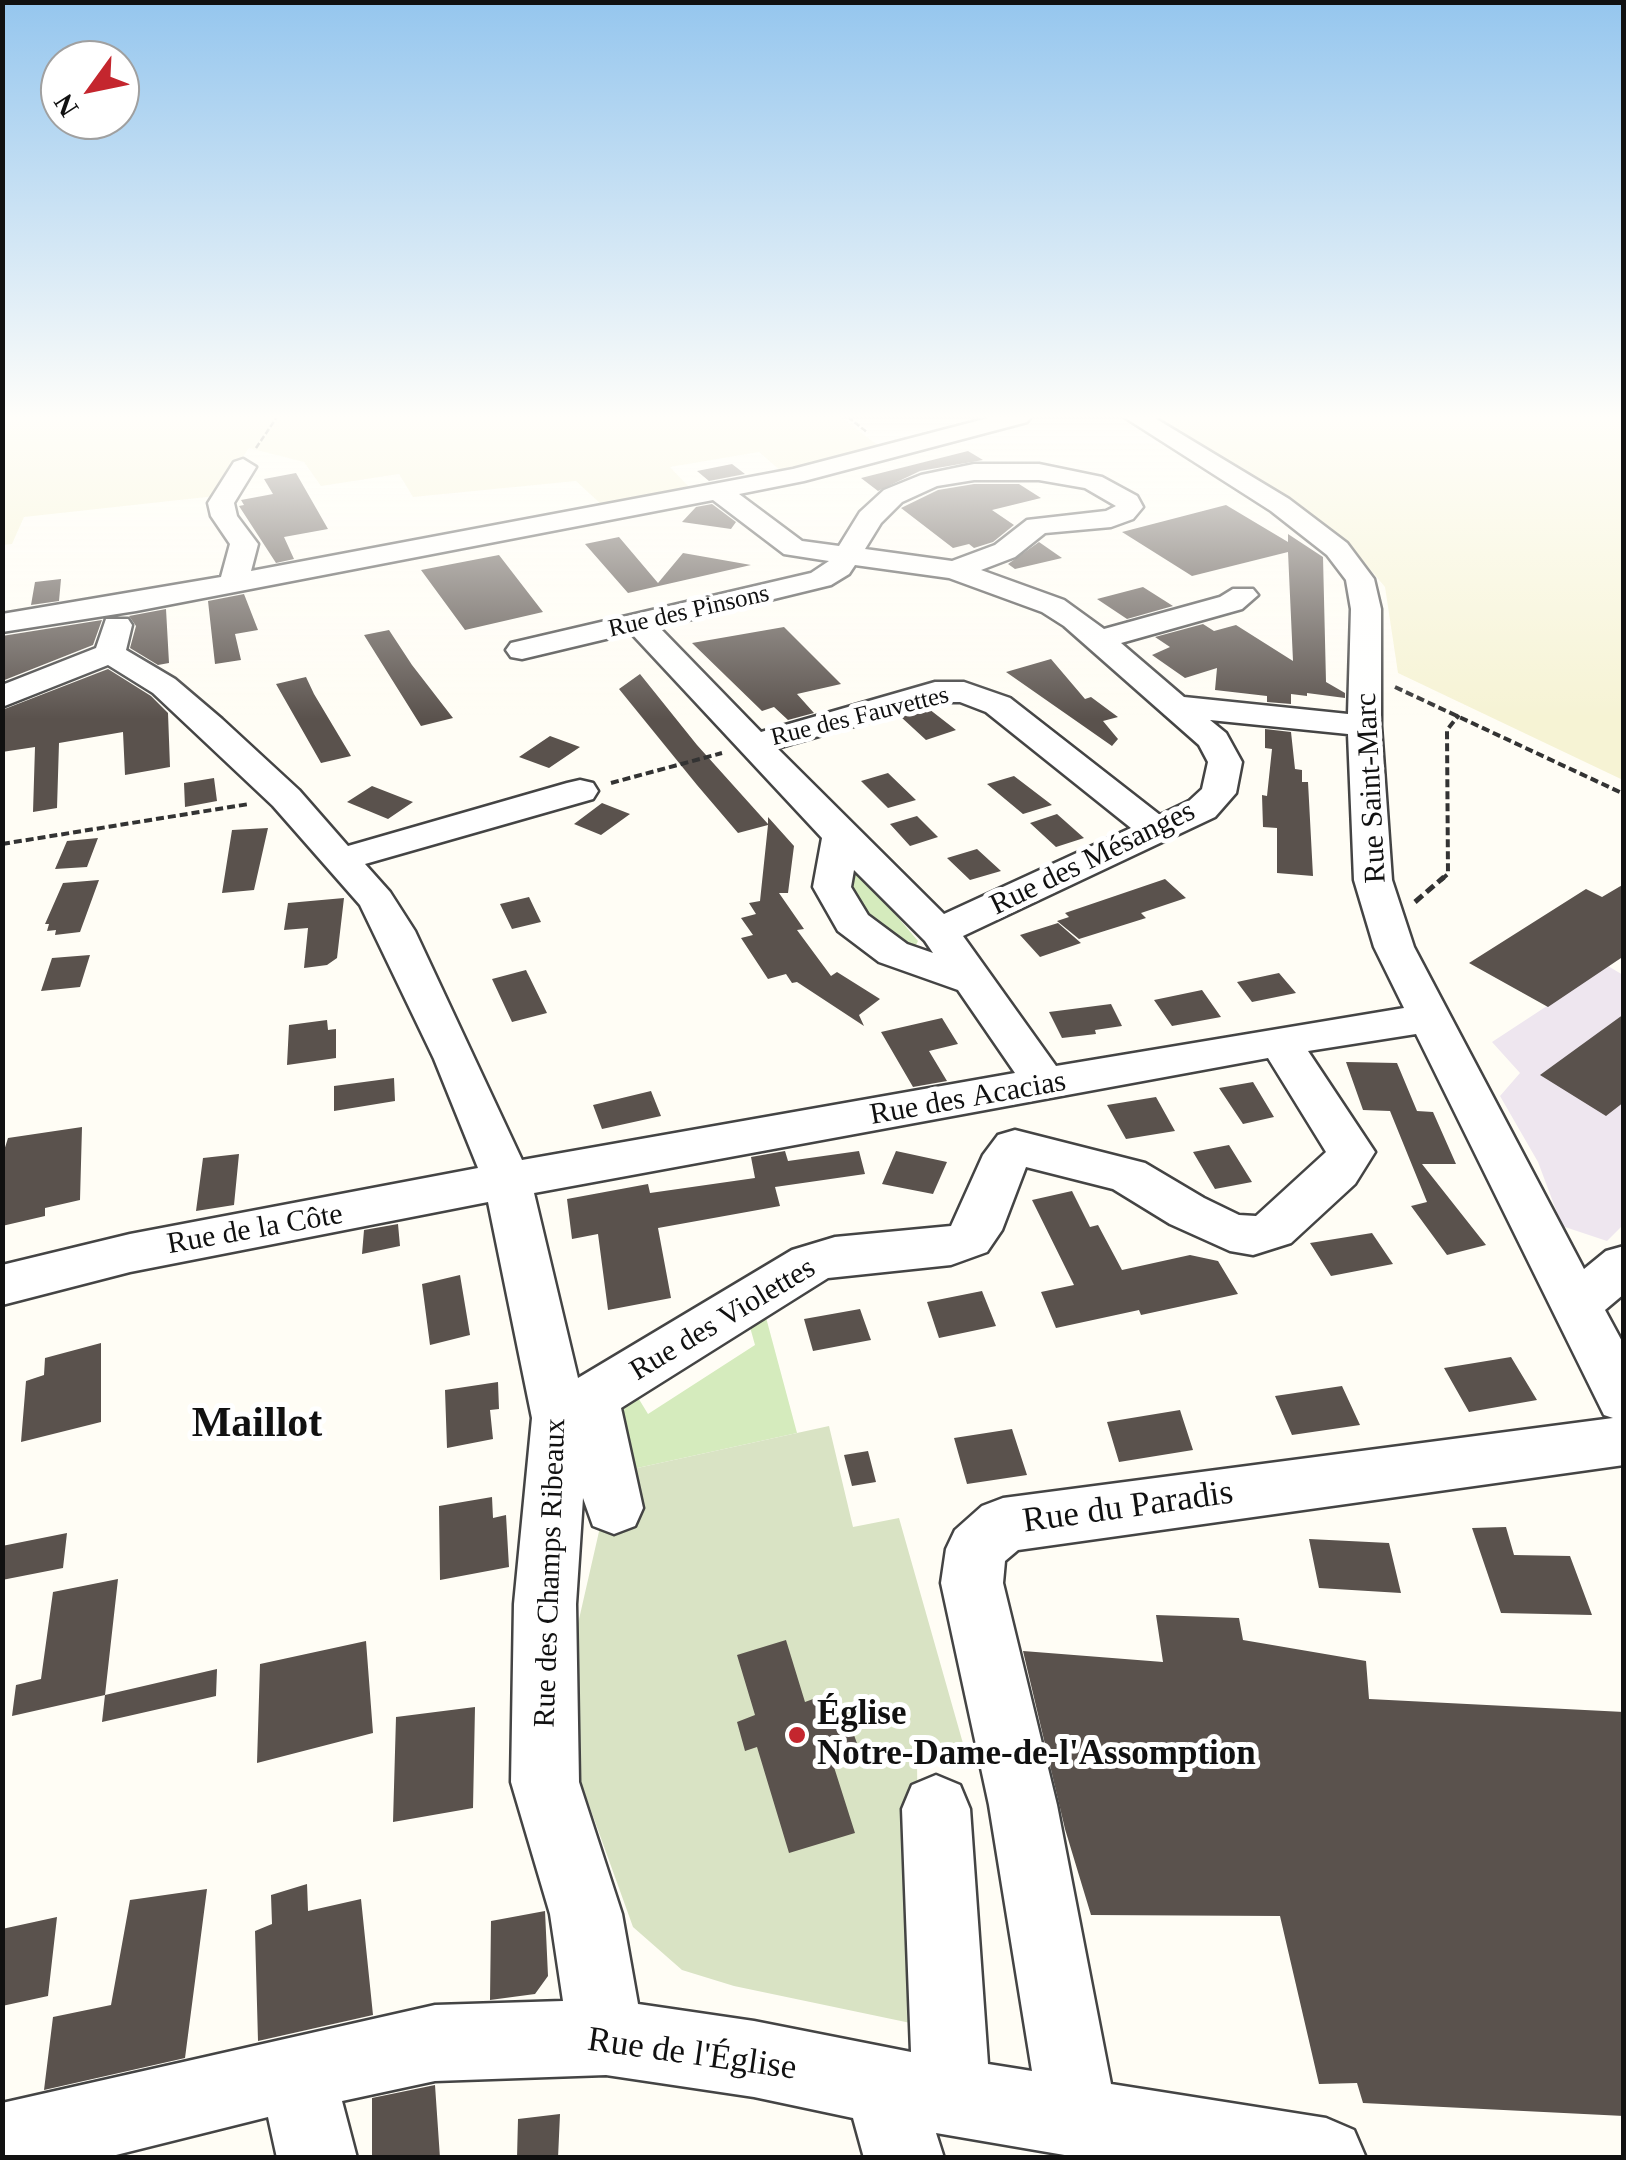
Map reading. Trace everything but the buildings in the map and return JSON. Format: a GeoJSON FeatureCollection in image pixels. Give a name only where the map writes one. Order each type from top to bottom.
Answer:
{"type":"FeatureCollection","features":[{"type":"Feature","properties":{"kind":"street"},"geometry":{"type":"LineString","coordinates":[[225,518],[244,544],[234,583]]}},
{"type":"Feature","properties":{"kind":"street"},"geometry":{"type":"LineString","coordinates":[[2,622],[123,604],[577,518]]}},
{"type":"Feature","properties":{"kind":"street","name":"Rue des Mésanges"},"geometry":{"type":"LineString","coordinates":[[752,518],[794,548],[954,570],[1053,606],[1100,640],[1177,706],[1214,740],[1225,762],[1218,793],[1202,809],[938,932]]}},
{"type":"Feature","properties":{"kind":"street"},"geometry":{"type":"LineString","coordinates":[[846,556],[870,518]]}},
{"type":"Feature","properties":{"kind":"street"},"geometry":{"type":"LineString","coordinates":[[954,570],[1006,551],[1037,526],[1114,518]]}},
{"type":"Feature","properties":{"kind":"street","name":"Rue Saint-Marc"},"geometry":{"type":"LineString","coordinates":[[1297,518],[1337,549],[1360,579],[1366,609],[1364,726],[1373,880],[1394,947],[1428,1018],[1497,1118],[1624,1400]]}},
{"type":"Feature","properties":{"kind":"street","name":"Rue des Pinsons"},"geometry":{"type":"LineString","coordinates":[[522,650],[821,579],[839,568],[846,556]]}},
{"type":"Feature","properties":{"kind":"street"},"geometry":{"type":"LineString","coordinates":[[1100,640],[1232,603],[1244,594]]}},
{"type":"Feature","properties":{"kind":"street"},"geometry":{"type":"LineString","coordinates":[[2,696],[110,653],[123,604]]}},
{"type":"Feature","properties":{"kind":"street"},"geometry":{"type":"LineString","coordinates":[[639,624],[938,932],[1046,1085]]}},
{"type":"Feature","properties":{"kind":"street","name":"Rue des Champs Ribeaux"},"geometry":{"type":"LineString","coordinates":[[110,653],[164,686],[286,798],[343,859],[396,931],[456,1058],[508,1183],[576,1410],[546,1604],[544,1782],[586,1914],[606,2038]]}},
{"type":"Feature","properties":{"kind":"street","name":"Rue des Fauvettes"},"geometry":{"type":"LineString","coordinates":[[755,744],[935,692],[964,692],[998,705],[1158,831]]}},
{"type":"Feature","properties":{"kind":"street"},"geometry":{"type":"LineString","coordinates":[[1177,706],[1364,726]]}},
{"type":"Feature","properties":{"kind":"street"},"geometry":{"type":"LineString","coordinates":[[343,859],[580,792]]}},
{"type":"Feature","properties":{"kind":"street"},"geometry":{"type":"LineString","coordinates":[[842,836],[832,887],[852,922],[892,953],[972,980]]}},
{"type":"Feature","properties":{"kind":"street","name":"Rue des Acacias"},"geometry":{"type":"LineString","coordinates":[[508,1183],[1279,1041],[1428,1018]]}},
{"type":"Feature","properties":{"kind":"street"},"geometry":{"type":"LineString","coordinates":[[990,1096],[1015,1146],[1128,1175],[1230,1232],[1253,1236],[1274,1230],[1338,1172],[1350,1152],[1279,1041]]}},
{"type":"Feature","properties":{"kind":"street","name":"Rue des Violettes"},"geometry":{"type":"LineString","coordinates":[[576,1410],[746,1300],[810,1264],[835,1256],[951,1246],[970,1238],[978,1230],[1000,1167],[1015,1146]]}},
{"type":"Feature","properties":{"kind":"street","name":"Rue de la Côte"},"geometry":{"type":"LineString","coordinates":[[2,1285],[130,1253],[508,1183]]}},
{"type":"Feature","properties":{"kind":"street"},"geometry":{"type":"LineString","coordinates":[[1577,1302],[1624,1265]]}},
{"type":"Feature","properties":{"kind":"street"},"geometry":{"type":"LineString","coordinates":[[576,1410],[614,1508]]}},
{"type":"Feature","properties":{"kind":"street","name":"Rue du Paradis"},"geometry":{"type":"LineString","coordinates":[[1078,2115],[1023,1805],[972,1583],[976,1549],[1002,1526],[1624,1441]]}},
{"type":"Feature","properties":{"kind":"street"},"geometry":{"type":"LineString","coordinates":[[904,2158],[917,2090],[936,1809]]}},
{"type":"Feature","properties":{"kind":"street","name":"Rue de l'Église"},"geometry":{"type":"LineString","coordinates":[[2,2143],[296,2072],[435,2043],[606,2038],[754,2059],[1326,2158]]}},
{"type":"Feature","properties":{"kind":"street"},"geometry":{"type":"LineString","coordinates":[[296,2072],[317,2158]]}},
{"type":"Feature","properties":{"kind":"path"},"geometry":{"type":"LineString","coordinates":[[1366,675],[1624,794]]}},
{"type":"Feature","properties":{"kind":"path"},"geometry":{"type":"LineString","coordinates":[[1384,914],[1420,900],[1448,874],[1448,730],[1459,715]]}},
{"type":"Feature","properties":{"kind":"path"},"geometry":{"type":"LineString","coordinates":[[580,792],[755,744]]}},
{"type":"Feature","properties":{"kind":"path"},"geometry":{"type":"LineString","coordinates":[[2,844],[286,798]]}},
{"type":"Feature","properties":{"kind":"shaded area"},"geometry":{"type":"Polygon","coordinates":[[[3,518],[24,518],[12,544],[3,545],[3,518]]]}},
{"type":"Feature","properties":{"kind":"shaded area"},"geometry":{"type":"Polygon","coordinates":[[[1312,518],[1623,518],[1623,780],[1398,673],[1385,587],[1344,538],[1312,518]]]}},
{"type":"Feature","properties":{"kind":"shaded area"},"geometry":{"type":"Polygon","coordinates":[[[1608,966],[1623,975],[1623,1225],[1607,1241],[1562,1226],[1538,1162],[1500,1096],[1520,1073],[1492,1042],[1608,966]]]}},
{"type":"Feature","properties":{"kind":"green space"},"geometry":{"type":"Polygon","coordinates":[[[855,872],[861,874],[918,941],[916,945],[873,922],[852,894],[847,879],[855,872]]]}},
{"type":"Feature","properties":{"kind":"green space"},"geometry":{"type":"Polygon","coordinates":[[[764,1310],[797,1433],[619,1472],[615,1395],[626,1378],[648,1414],[755,1345],[748,1320],[764,1310]]]}},
{"type":"Feature","properties":{"kind":"green space"},"geometry":{"type":"Polygon","coordinates":[[[829,1426],[853,1527],[899,1518],[964,1747],[917,1760],[920,2025],[734,1986],[682,1970],[633,1927],[580,1780],[571,1711],[577,1628],[603,1514],[619,1472],[829,1426]]]}},
{"type":"Feature","properties":{"kind":"place","name":"Église Notre-Dame-de-l'Assomption"},"geometry":{"type":"Point","coordinates":[797,1735]}},
{"type":"Feature","properties":{"kind":"district","name":"Maillot"},"geometry":{"type":"Point","coordinates":[257,1425]}}]}
